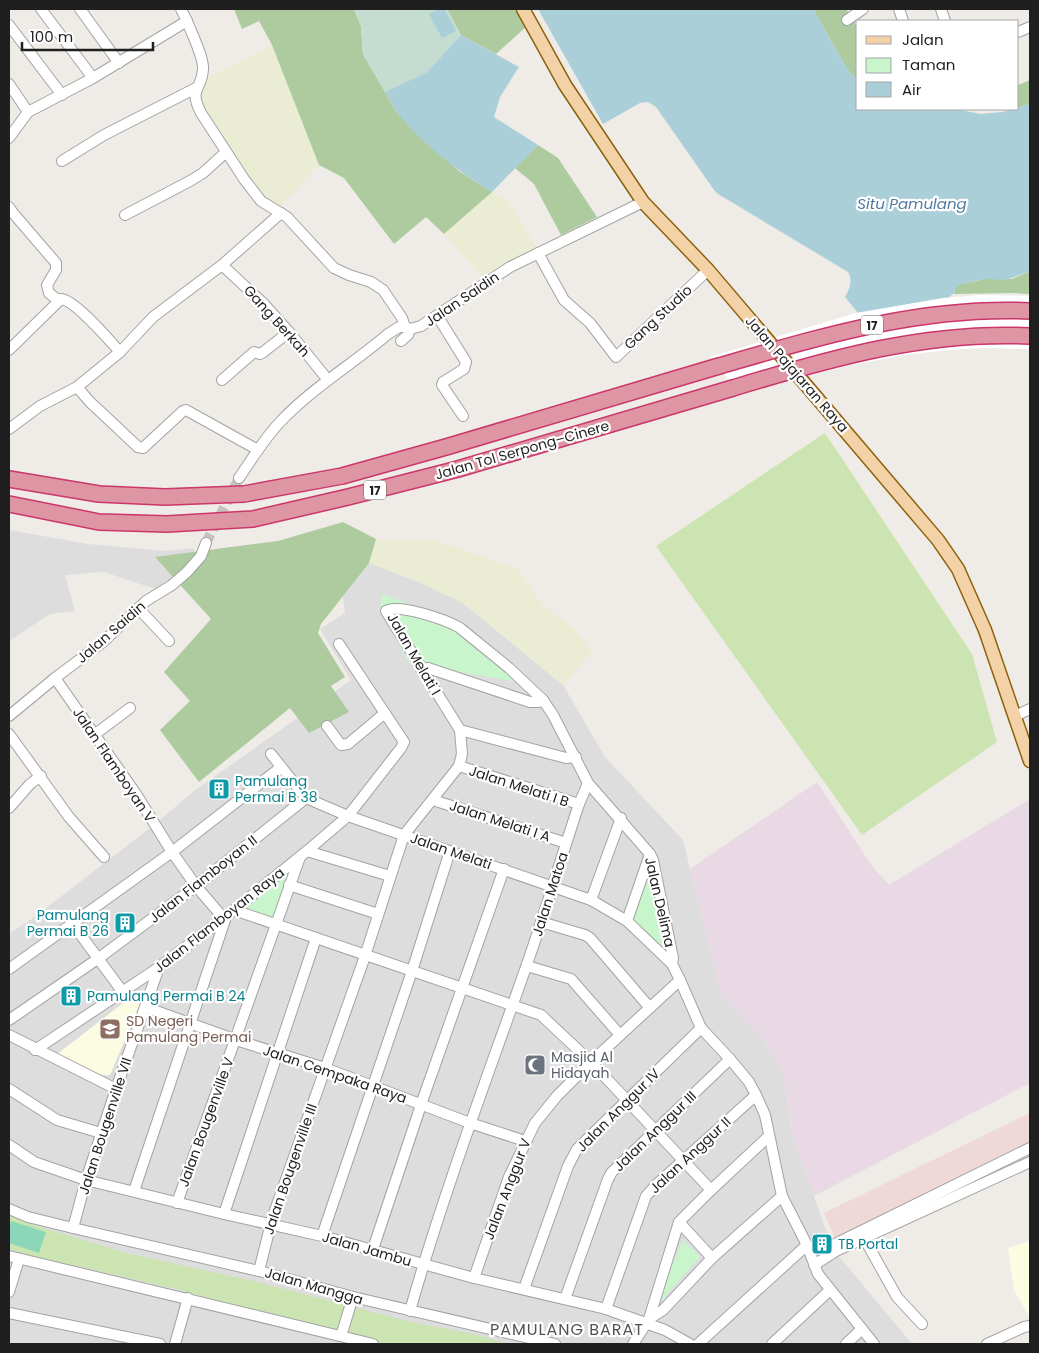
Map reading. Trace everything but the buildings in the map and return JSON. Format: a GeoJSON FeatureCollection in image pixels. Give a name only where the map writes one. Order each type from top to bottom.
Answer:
{"type":"FeatureCollection","features":[{"type":"Feature","properties":{"kind":"highway","name":"Jalan Tol Serpong–Cinere"},"geometry":{"type":"LineString","coordinates":[[9,479],[99,494],[165,497],[244,494],[351,473],[802,342],[885,322],[941,313],[994,310],[1030,311]]}},
{"type":"Feature","properties":{"kind":"highway","name":"Jalan Tol Serpong–Cinere"},"geometry":{"type":"LineString","coordinates":[[9,504],[99,522],[167,524],[253,519],[458,470],[812,364],[890,346],[945,338],[996,335],[1030,336]]}},
{"type":"Feature","properties":{"kind":"main road","name":"Jalan Pajajaran Raya"},"geometry":{"type":"LineString","coordinates":[[523,9],[565,85],[643,202],[708,270],[938,540],[958,569],[985,630],[1030,761]]}},
{"type":"Feature","properties":{"kind":"street"},"geometry":{"type":"LineString","coordinates":[[41,9],[93,78]]}},
{"type":"Feature","properties":{"kind":"street"},"geometry":{"type":"LineString","coordinates":[[80,9],[119,63]]}},
{"type":"Feature","properties":{"kind":"street"},"geometry":{"type":"LineString","coordinates":[[62,161],[104,135],[196,88],[201,82],[203,68],[187,20],[181,9]]}},
{"type":"Feature","properties":{"kind":"street"},"geometry":{"type":"LineString","coordinates":[[846,20],[863,9]]}},
{"type":"Feature","properties":{"kind":"street"},"geometry":{"type":"LineString","coordinates":[[11,130],[28,112],[119,63],[187,20]]}},
{"type":"Feature","properties":{"kind":"street"},"geometry":{"type":"LineString","coordinates":[[9,25],[62,95]]}},
{"type":"Feature","properties":{"kind":"street"},"geometry":{"type":"LineString","coordinates":[[9,84],[28,112]]}},
{"type":"Feature","properties":{"kind":"street"},"geometry":{"type":"LineString","coordinates":[[196,88],[196,103],[226,152],[261,201],[281,213],[296,226],[334,268],[371,282],[383,290],[407,328],[408,335],[401,341]]}},
{"type":"Feature","properties":{"kind":"street"},"geometry":{"type":"LineString","coordinates":[[124,215],[197,177],[226,152]]}},
{"type":"Feature","properties":{"kind":"street","name":"Jalan Saidin"},"geometry":{"type":"LineString","coordinates":[[239,478],[281,420],[328,380],[388,334],[399,328],[422,326],[510,267],[643,202]]}},
{"type":"Feature","properties":{"kind":"street"},"geometry":{"type":"LineString","coordinates":[[9,206],[12,213],[56,262],[56,270],[47,285],[49,293],[59,301]]}},
{"type":"Feature","properties":{"kind":"street"},"geometry":{"type":"LineString","coordinates":[[9,428],[40,406],[77,387],[120,352],[158,313],[222,265],[281,213]]}},
{"type":"Feature","properties":{"kind":"street","name":"Gang Studio"},"geometry":{"type":"LineString","coordinates":[[538,253],[564,300],[590,323],[616,357],[708,270]]}},
{"type":"Feature","properties":{"kind":"street","name":"Gang Berkah"},"geometry":{"type":"LineString","coordinates":[[222,265],[256,296],[289,332],[328,380]]}},
{"type":"Feature","properties":{"kind":"street"},"geometry":{"type":"LineString","coordinates":[[9,350],[61,299],[64,299],[74,306],[120,352]]}},
{"type":"Feature","properties":{"kind":"street"},"geometry":{"type":"LineString","coordinates":[[438,317],[466,362],[461,371],[442,384],[464,416]]}},
{"type":"Feature","properties":{"kind":"street"},"geometry":{"type":"LineString","coordinates":[[222,380],[254,352],[262,353],[289,332]]}},
{"type":"Feature","properties":{"kind":"street"},"geometry":{"type":"LineString","coordinates":[[77,387],[96,408],[138,447],[143,448],[186,410],[258,450]]}},
{"type":"Feature","properties":{"kind":"street","name":"Jalan Saidin"},"geometry":{"type":"LineString","coordinates":[[9,716],[103,642],[138,608],[172,585],[187,572],[201,556],[206,542]]}},
{"type":"Feature","properties":{"kind":"street"},"geometry":{"type":"LineString","coordinates":[[138,608],[169,641]]}},
{"type":"Feature","properties":{"kind":"street","name":"Jalan Melati I"},"geometry":{"type":"LineString","coordinates":[[459,766],[462,754],[460,730],[387,613],[388,609],[407,610],[452,623],[469,634],[509,668],[543,700],[576,757],[588,783]]}},
{"type":"Feature","properties":{"kind":"street"},"geometry":{"type":"LineString","coordinates":[[327,726],[341,745],[348,744],[386,713],[339,644]]}},
{"type":"Feature","properties":{"kind":"street"},"geometry":{"type":"LineString","coordinates":[[421,669],[428,668],[530,702],[543,700]]}},
{"type":"Feature","properties":{"kind":"street","name":"Jalan Flamboyan V"},"geometry":{"type":"LineString","coordinates":[[55,678],[136,794],[172,852],[196,886],[224,918]]}},
{"type":"Feature","properties":{"kind":"street"},"geometry":{"type":"LineString","coordinates":[[94,735],[130,708]]}},
{"type":"Feature","properties":{"kind":"street"},"geometry":{"type":"LineString","coordinates":[[1015,716],[1030,709]]}},
{"type":"Feature","properties":{"kind":"street","name":"Jalan Flamboyan Raya"},"geometry":{"type":"LineString","coordinates":[[34,1050],[122,990],[158,968],[304,854],[348,816],[402,748],[404,742],[386,713]]}},
{"type":"Feature","properties":{"kind":"street"},"geometry":{"type":"LineString","coordinates":[[460,730],[566,758],[576,757]]}},
{"type":"Feature","properties":{"kind":"street"},"geometry":{"type":"LineString","coordinates":[[9,734],[69,817],[104,858]]}},
{"type":"Feature","properties":{"kind":"street"},"geometry":{"type":"LineString","coordinates":[[271,754],[280,768],[306,798]]}},
{"type":"Feature","properties":{"kind":"street"},"geometry":{"type":"LineString","coordinates":[[404,835],[459,766]]}},
{"type":"Feature","properties":{"kind":"street","name":"Jalan Melati I B"},"geometry":{"type":"LineString","coordinates":[[459,766],[579,804]]}},
{"type":"Feature","properties":{"kind":"street"},"geometry":{"type":"LineString","coordinates":[[9,968],[172,852],[280,768]]}},
{"type":"Feature","properties":{"kind":"street"},"geometry":{"type":"LineString","coordinates":[[9,808],[30,784],[41,776]]}},
{"type":"Feature","properties":{"kind":"street","name":"Jalan Matoa"},"geometry":{"type":"LineString","coordinates":[[470,1123],[526,966],[579,804],[588,783]]}},
{"type":"Feature","properties":{"kind":"street","name":"Jalan Delima"},"geometry":{"type":"LineString","coordinates":[[588,783],[621,818],[650,854],[653,860],[673,958],[672,964],[701,1028],[749,1082],[765,1115],[782,1196],[807,1245],[814,1266],[830,1290],[874,1344]]}},
{"type":"Feature","properties":{"kind":"street","name":"Jalan Melati"},"geometry":{"type":"LineString","coordinates":[[306,798],[348,816],[591,900],[627,921],[672,964]]}},
{"type":"Feature","properties":{"kind":"street","name":"Jalan Flamboyan II"},"geometry":{"type":"LineString","coordinates":[[9,1020],[99,958],[196,886],[306,798]]}},
{"type":"Feature","properties":{"kind":"street","name":"Jalan Melati I A"},"geometry":{"type":"LineString","coordinates":[[433,800],[566,843]]}},
{"type":"Feature","properties":{"kind":"street"},"geometry":{"type":"LineString","coordinates":[[591,900],[621,818]]}},
{"type":"Feature","properties":{"kind":"street","name":"Jalan Bougenville III"},"geometry":{"type":"LineString","coordinates":[[259,1271],[270,1224],[366,954],[404,835]]}},
{"type":"Feature","properties":{"kind":"street"},"geometry":{"type":"LineString","coordinates":[[322,1236],[412,971],[450,851]]}},
{"type":"Feature","properties":{"kind":"street"},"geometry":{"type":"LineString","coordinates":[[304,854],[390,876]]}},
{"type":"Feature","properties":{"kind":"street","name":"Jalan Bougenville V"},"geometry":{"type":"LineString","coordinates":[[177,1203],[277,924],[289,885],[304,854]]}},
{"type":"Feature","properties":{"kind":"street"},"geometry":{"type":"LineString","coordinates":[[627,921],[650,854]]}},
{"type":"Feature","properties":{"kind":"street"},"geometry":{"type":"LineString","coordinates":[[373,1249],[421,1104],[504,869]]}},
{"type":"Feature","properties":{"kind":"street"},"geometry":{"type":"LineString","coordinates":[[289,885],[378,914]]}},
{"type":"Feature","properties":{"kind":"street"},"geometry":{"type":"LineString","coordinates":[[234,910],[533,1011],[545,1018],[591,1062],[711,1190]]}},
{"type":"Feature","properties":{"kind":"street"},"geometry":{"type":"LineString","coordinates":[[134,1191],[225,922],[224,918]]}},
{"type":"Feature","properties":{"kind":"street"},"geometry":{"type":"LineString","coordinates":[[540,922],[590,938],[650,1008]]}},
{"type":"Feature","properties":{"kind":"street"},"geometry":{"type":"LineString","coordinates":[[72,923],[122,990]]}},
{"type":"Feature","properties":{"kind":"street"},"geometry":{"type":"LineString","coordinates":[[224,1214],[316,938]]}},
{"type":"Feature","properties":{"kind":"street"},"geometry":{"type":"LineString","coordinates":[[526,966],[571,979],[620,1035]]}},
{"type":"Feature","properties":{"kind":"street","name":"Jalan Bougenville VII"},"geometry":{"type":"LineString","coordinates":[[73,1228],[101,1133],[158,968]]}},
{"type":"Feature","properties":{"kind":"street","name":"Jalan Anggur V"},"geometry":{"type":"LineString","coordinates":[[474,1278],[509,1177],[525,1141],[540,1115],[591,1062],[680,980]]}},
{"type":"Feature","properties":{"kind":"street","name":"Jalan Cempaka Raya"},"geometry":{"type":"LineString","coordinates":[[145,1007],[236,1040],[373,1085],[470,1123],[525,1141]]}},
{"type":"Feature","properties":{"kind":"street","name":"Jalan Anggur IV"},"geometry":{"type":"LineString","coordinates":[[524,1289],[572,1156],[587,1137],[701,1028]]}},
{"type":"Feature","properties":{"kind":"street"},"geometry":{"type":"LineString","coordinates":[[9,1035],[34,1050],[116,1090]]}},
{"type":"Feature","properties":{"kind":"street","name":"Jalan Anggur III"},"geometry":{"type":"LineString","coordinates":[[565,1299],[608,1178],[616,1168],[730,1059]]}},
{"type":"Feature","properties":{"kind":"street"},"geometry":{"type":"LineString","coordinates":[[9,1089],[57,1120],[101,1133]]}},
{"type":"Feature","properties":{"kind":"street","name":"Jalan Anggur II"},"geometry":{"type":"LineString","coordinates":[[606,1309],[646,1196],[656,1184],[756,1095]]}},
{"type":"Feature","properties":{"kind":"street"},"geometry":{"type":"LineString","coordinates":[[410,1311],[423,1265],[470,1123]]}},
{"type":"Feature","properties":{"kind":"street"},"geometry":{"type":"LineString","coordinates":[[633,1344],[648,1321],[679,1222],[769,1136]]}},
{"type":"Feature","properties":{"kind":"street","name":"Jalan Jambu"},"geometry":{"type":"LineString","coordinates":[[9,1145],[34,1162],[86,1180],[322,1236],[373,1249],[423,1265],[606,1309],[648,1321],[690,1344]]}},
{"type":"Feature","properties":{"kind":"street"},"geometry":{"type":"LineString","coordinates":[[814,1266],[836,1251],[968,1184],[1030,1148]]}},
{"type":"Feature","properties":{"kind":"street"},"geometry":{"type":"LineString","coordinates":[[968,1184],[1030,1162]]}},
{"type":"Feature","properties":{"kind":"street"},"geometry":{"type":"LineString","coordinates":[[648,1321],[663,1310],[712,1258],[782,1196]]}},
{"type":"Feature","properties":{"kind":"street"},"geometry":{"type":"LineString","coordinates":[[836,1251],[835,1244],[932,1202]]}},
{"type":"Feature","properties":{"kind":"street","name":"Jalan Mangga"},"geometry":{"type":"LineString","coordinates":[[9,1209],[28,1217],[259,1271],[353,1298],[555,1344]]}},
{"type":"Feature","properties":{"kind":"street"},"geometry":{"type":"LineString","coordinates":[[679,1222],[712,1258]]}},
{"type":"Feature","properties":{"kind":"street"},"geometry":{"type":"LineString","coordinates":[[864,1238],[897,1297],[922,1324]]}},
{"type":"Feature","properties":{"kind":"street"},"geometry":{"type":"LineString","coordinates":[[698,1344],[807,1245]]}},
{"type":"Feature","properties":{"kind":"street"},"geometry":{"type":"LineString","coordinates":[[9,1256],[373,1344]]}},
{"type":"Feature","properties":{"kind":"street"},"geometry":{"type":"LineString","coordinates":[[9,1292],[19,1259]]}},
{"type":"Feature","properties":{"kind":"street"},"geometry":{"type":"LineString","coordinates":[[772,1344],[830,1290]]}},
{"type":"Feature","properties":{"kind":"street"},"geometry":{"type":"LineString","coordinates":[[175,1344],[188,1298]]}},
{"type":"Feature","properties":{"kind":"street"},"geometry":{"type":"LineString","coordinates":[[341,1336],[353,1298]]}},
{"type":"Feature","properties":{"kind":"street"},"geometry":{"type":"LineString","coordinates":[[9,1313],[160,1344]]}},
{"type":"Feature","properties":{"kind":"street"},"geometry":{"type":"LineString","coordinates":[[987,1344],[1030,1326]]}},
{"type":"Feature","properties":{"kind":"street"},"geometry":{"type":"LineString","coordinates":[[846,1344],[862,1329]]}},
{"type":"Feature","properties":{"kind":"shaded area"},"geometry":{"type":"Polygon","coordinates":[[[354,9],[447,9],[461,35],[427,72],[385,92],[363,54],[361,26],[354,9]]]}},
{"type":"Feature","properties":{"kind":"shaded area"},"geometry":{"type":"Polygon","coordinates":[[[272,45],[319,165],[275,212],[205,122],[196,90],[202,80],[272,45]]]}},
{"type":"Feature","properties":{"kind":"shaded area"},"geometry":{"type":"Polygon","coordinates":[[[492,192],[507,199],[536,247],[482,277],[444,234],[492,192]]]}},
{"type":"Feature","properties":{"kind":"shaded area"},"geometry":{"type":"Polygon","coordinates":[[[9,530],[88,544],[167,551],[193,548],[197,556],[193,566],[155,589],[104,572],[65,575],[75,611],[50,614],[9,641],[9,530]]]}},
{"type":"Feature","properties":{"kind":"shaded area"},"geometry":{"type":"Polygon","coordinates":[[[376,539],[438,541],[517,568],[542,604],[571,626],[592,652],[563,685],[463,603],[419,582],[369,563],[376,539]]]}},
{"type":"Feature","properties":{"kind":"shaded area"},"geometry":{"type":"Polygon","coordinates":[[[369,563],[419,582],[463,603],[563,685],[605,757],[683,840],[721,995],[763,1039],[783,1073],[793,1136],[832,1248],[912,1344],[9,1344],[9,934],[33,918],[154,825],[194,791],[351,680],[320,629],[345,613],[342,591],[369,563]]]}},
{"type":"Feature","properties":{"kind":"shaded area"},"geometry":{"type":"Polygon","coordinates":[[[817,782],[872,866],[889,885],[1030,799],[1030,1083],[814,1196],[793,1136],[783,1073],[763,1039],[721,995],[690,869],[817,782]]]}},
{"type":"Feature","properties":{"kind":"shaded area","name":"SD Negeri Pamulang Permai"},"geometry":{"type":"Polygon","coordinates":[[[147,988],[110,1075],[99,1075],[52,1058],[127,1000],[147,988]]]}},
{"type":"Feature","properties":{"kind":"shaded area"},"geometry":{"type":"Polygon","coordinates":[[[1030,1113],[1030,1153],[837,1243],[824,1213],[1030,1113]]]}},
{"type":"Feature","properties":{"kind":"shaded area"},"geometry":{"type":"Polygon","coordinates":[[[1030,1241],[1030,1318],[1014,1290],[1008,1248],[1030,1241]]]}},
{"type":"Feature","properties":{"kind":"green space"},"geometry":{"type":"Polygon","coordinates":[[[234,9],[354,9],[361,26],[363,54],[396,111],[414,131],[459,171],[492,192],[444,234],[426,217],[394,244],[344,178],[319,165],[272,45],[259,21],[242,29],[234,9]]]}},
{"type":"Feature","properties":{"kind":"green space"},"geometry":{"type":"Polygon","coordinates":[[[447,9],[519,9],[528,25],[496,54],[461,35],[447,9]]]}},
{"type":"Feature","properties":{"kind":"green space"},"geometry":{"type":"Polygon","coordinates":[[[813,9],[846,9],[856,25],[856,80],[847,69],[813,9]]]}},
{"type":"Feature","properties":{"kind":"green space"},"geometry":{"type":"Polygon","coordinates":[[[1030,80],[1030,104],[1019,108],[1019,85],[1030,80]]]}},
{"type":"Feature","properties":{"kind":"green space"},"geometry":{"type":"Polygon","coordinates":[[[538,145],[558,158],[597,217],[561,235],[534,184],[515,168],[538,145]]]}},
{"type":"Feature","properties":{"kind":"green space"},"geometry":{"type":"Polygon","coordinates":[[[1030,271],[1030,294],[954,294],[955,288],[963,283],[985,279],[1012,279],[1030,271]]]}},
{"type":"Feature","properties":{"kind":"green space"},"geometry":{"type":"Polygon","coordinates":[[[825,433],[972,654],[997,742],[862,835],[656,546],[825,433]]]}},
{"type":"Feature","properties":{"kind":"green space"},"geometry":{"type":"Polygon","coordinates":[[[343,522],[376,539],[369,563],[321,624],[318,633],[345,677],[331,686],[349,712],[309,733],[290,708],[199,782],[160,730],[190,701],[164,672],[211,619],[155,557],[278,541],[343,522]]]}},
{"type":"Feature","properties":{"kind":"green space"},"geometry":{"type":"Polygon","coordinates":[[[382,594],[460,624],[518,667],[517,682],[410,664],[380,611],[382,594]]]}},
{"type":"Feature","properties":{"kind":"green space"},"geometry":{"type":"Polygon","coordinates":[[[652,858],[672,964],[627,921],[652,858]]]}},
{"type":"Feature","properties":{"kind":"green space"},"geometry":{"type":"Polygon","coordinates":[[[295,865],[274,923],[236,911],[295,865]]]}},
{"type":"Feature","properties":{"kind":"green space"},"geometry":{"type":"Polygon","coordinates":[[[9,1215],[24,1222],[126,1253],[258,1282],[415,1323],[473,1334],[509,1344],[373,1344],[176,1289],[16,1252],[9,1249],[9,1215]]]}},
{"type":"Feature","properties":{"kind":"green space"},"geometry":{"type":"Polygon","coordinates":[[[11,1221],[46,1232],[39,1253],[9,1243],[11,1221]]]}},
{"type":"Feature","properties":{"kind":"green space"},"geometry":{"type":"Polygon","coordinates":[[[683,1240],[700,1257],[652,1311],[683,1240]]]}},
{"type":"Feature","properties":{"kind":"water"},"geometry":{"type":"Polygon","coordinates":[[[439,9],[444,9],[456,31],[442,38],[429,14],[439,9]]]}},
{"type":"Feature","properties":{"kind":"water","name":"Situ Pamulang"},"geometry":{"type":"Polygon","coordinates":[[[538,9],[813,9],[847,69],[856,80],[856,110],[960,110],[981,114],[1019,110],[1019,107],[1030,104],[1030,271],[1006,280],[985,279],[958,285],[953,294],[948,298],[858,313],[845,297],[850,285],[848,272],[718,194],[656,107],[648,102],[640,103],[603,124],[538,9]]]}},
{"type":"Feature","properties":{"kind":"water"},"geometry":{"type":"Polygon","coordinates":[[[461,35],[519,67],[500,97],[494,117],[538,145],[492,192],[453,166],[417,135],[397,112],[385,92],[427,72],[461,35]]]}},
{"type":"Feature","properties":{"kind":"pier"},"geometry":{"type":"Polygon","coordinates":[[[981,295],[1030,296],[1030,349],[983,348],[903,355],[848,366],[740,393],[710,357],[856,313],[943,298],[981,295]]]}},
{"type":"Feature","properties":{"kind":"tunnel"},"geometry":{"type":"LineString","coordinates":[[206,543],[239,478]]}},
{"type":"Feature","properties":{"kind":"place","name":"Pamulang Permai B 38"},"geometry":{"type":"Point","coordinates":[219,789]}},
{"type":"Feature","properties":{"kind":"place","name":"Pamulang Permai B 26"},"geometry":{"type":"Point","coordinates":[125,923]}},
{"type":"Feature","properties":{"kind":"place","name":"Pamulang Permai B 24"},"geometry":{"type":"Point","coordinates":[71,996]}},
{"type":"Feature","properties":{"kind":"place","name":"SD Negeri Pamulang Permai"},"geometry":{"type":"Point","coordinates":[110,1029]}},
{"type":"Feature","properties":{"kind":"place","name":"Masjid Al Hidayah"},"geometry":{"type":"Point","coordinates":[535,1065]}},
{"type":"Feature","properties":{"kind":"place","name":"TB Portal"},"geometry":{"type":"Point","coordinates":[822,1244]}},
{"type":"Feature","properties":{"kind":"district","name":"PAMULANG BARAT"},"geometry":{"type":"Point","coordinates":[567,1329]}}]}
